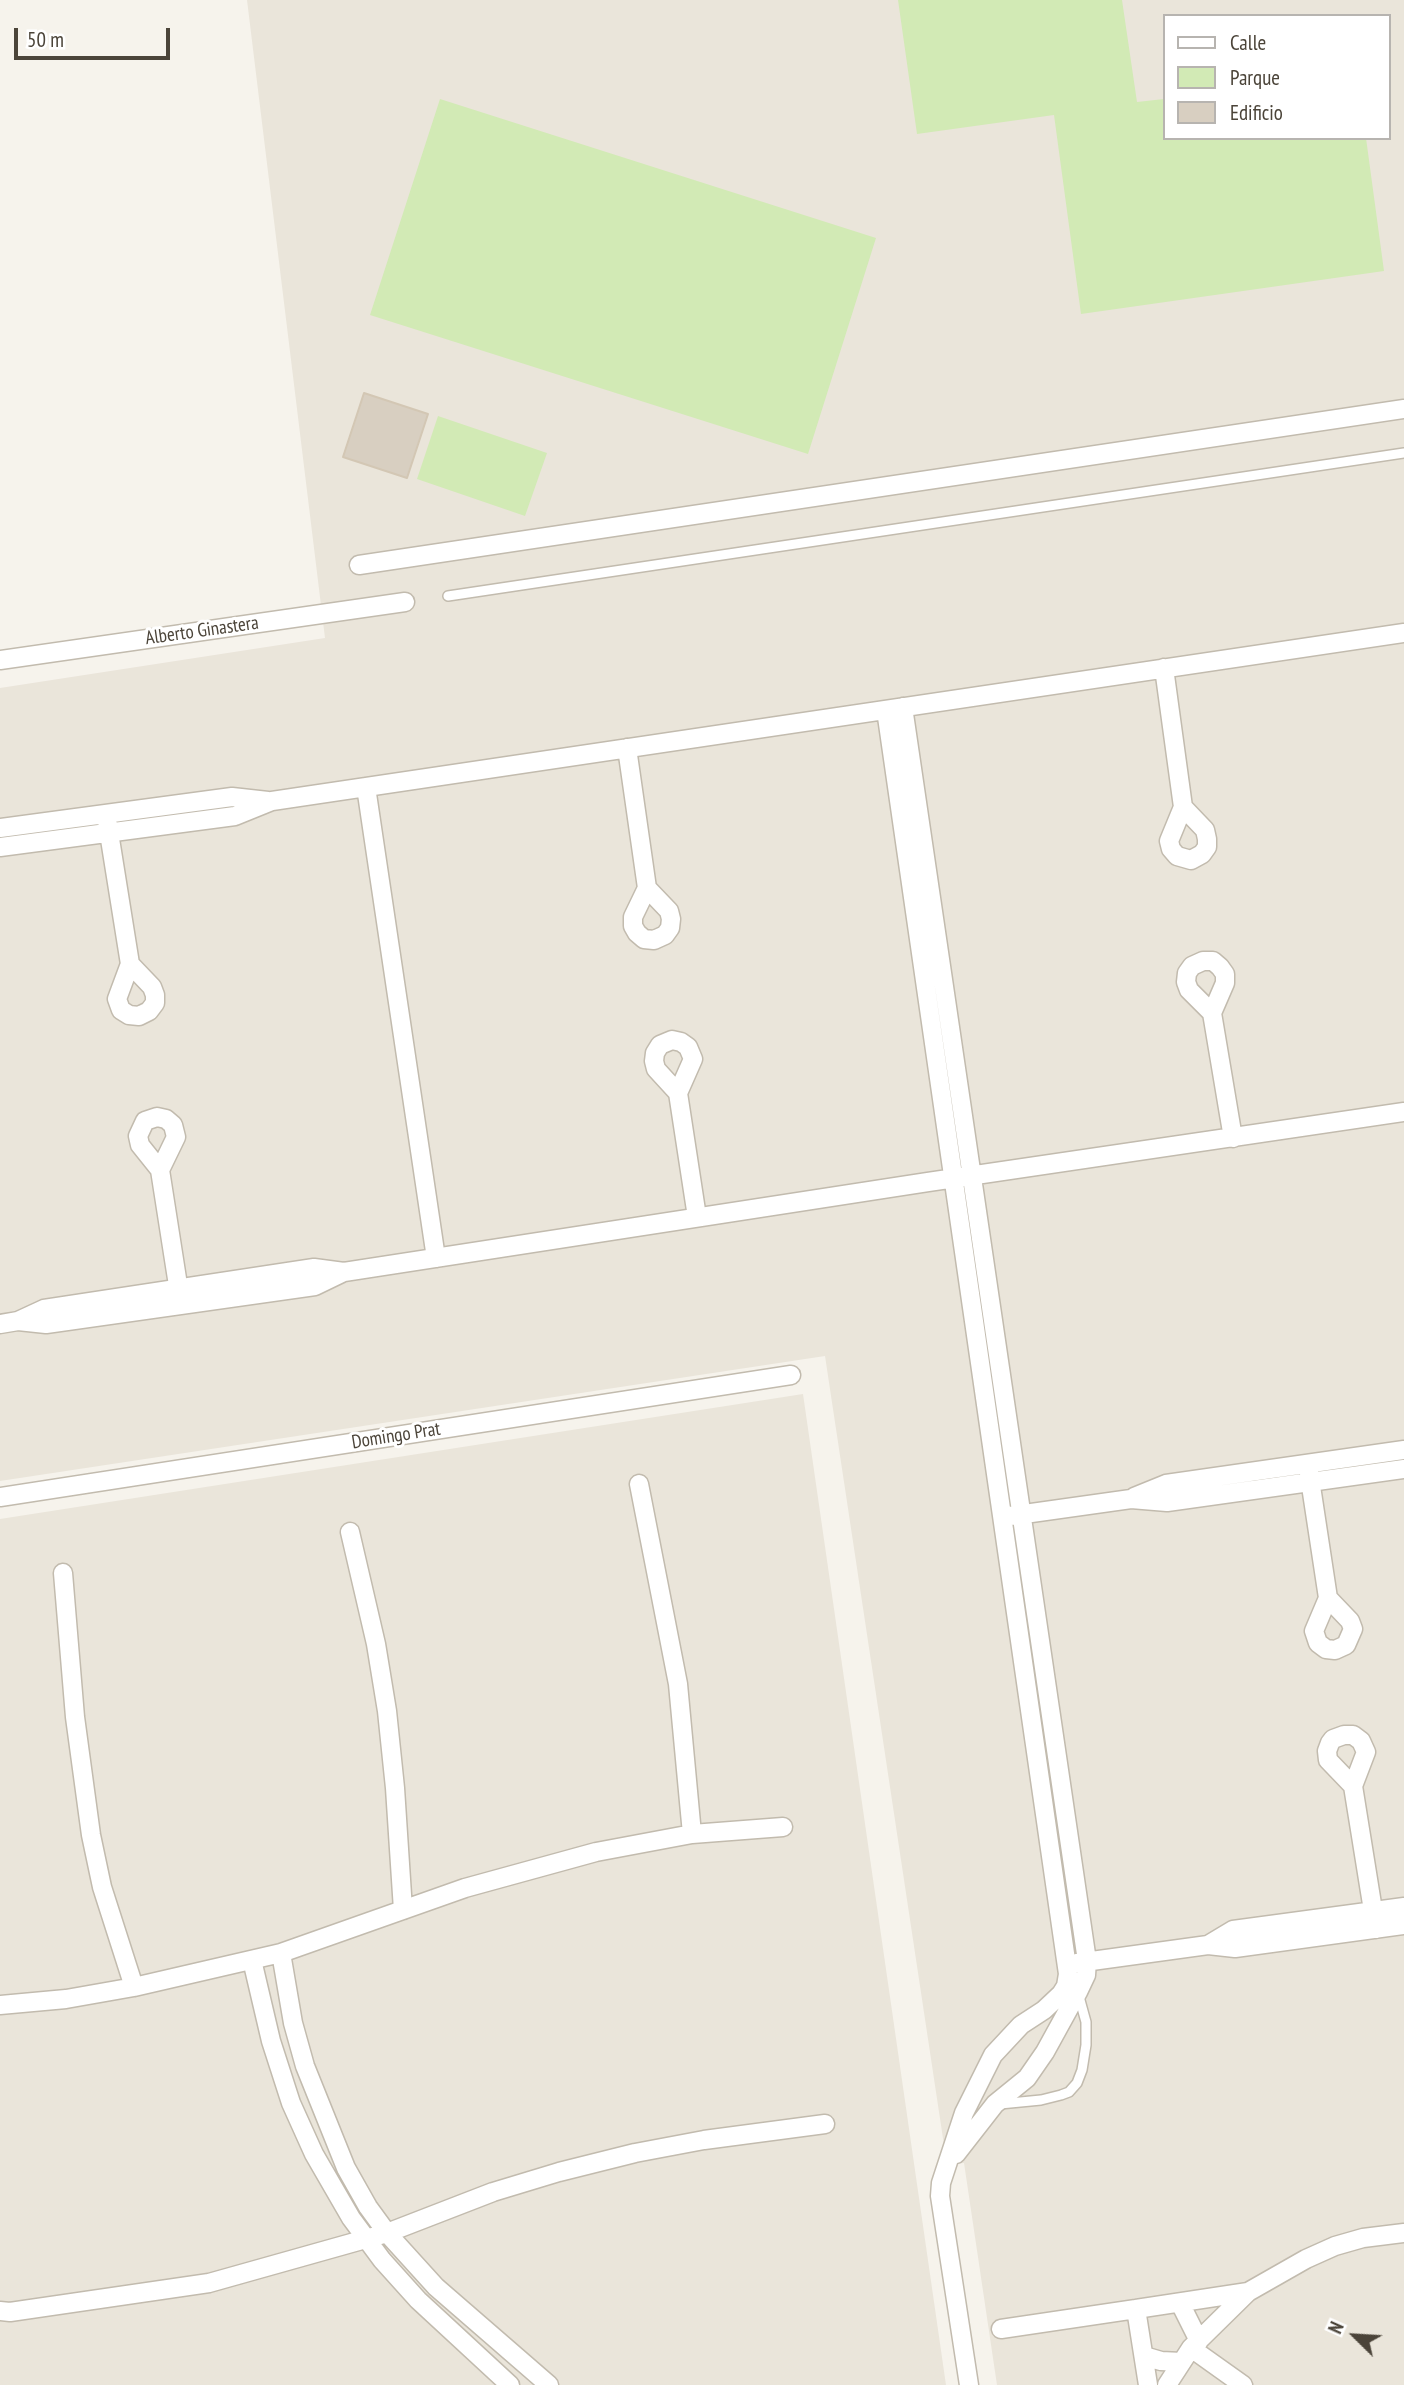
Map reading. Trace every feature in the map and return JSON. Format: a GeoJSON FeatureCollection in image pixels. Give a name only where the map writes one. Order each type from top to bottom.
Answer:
{"type":"FeatureCollection","features":[{"type":"Feature","properties":{"kind":"street"},"geometry":{"type":"LineString","coordinates":[[359,565],[1404,410]]}},
{"type":"Feature","properties":{"kind":"street","name":"Alberto Ginastera"},"geometry":{"type":"LineString","coordinates":[[0,660],[405,602]]}},
{"type":"Feature","properties":{"kind":"street"},"geometry":{"type":"LineString","coordinates":[[0,847],[235,816],[272,801],[1404,633]]}},
{"type":"Feature","properties":{"kind":"street"},"geometry":{"type":"LineString","coordinates":[[1164,668],[1183,807]]}},
{"type":"Feature","properties":{"kind":"street"},"geometry":{"type":"LineString","coordinates":[[894,708],[963,1177],[1022,1514],[1087,1961],[1086,1975],[1072,1989],[1045,2052],[1027,2078],[995,2105],[947,2165]]}},
{"type":"Feature","properties":{"kind":"street"},"geometry":{"type":"LineString","coordinates":[[627,748],[647,888]]}},
{"type":"Feature","properties":{"kind":"street"},"geometry":{"type":"LineString","coordinates":[[366,787],[436,1258]]}},
{"type":"Feature","properties":{"kind":"street"},"geometry":{"type":"LineString","coordinates":[[0,828],[232,797],[272,801]]}},
{"type":"Feature","properties":{"kind":"street"},"geometry":{"type":"LineString","coordinates":[[106,814],[130,964]]}},
{"type":"Feature","properties":{"kind":"street"},"geometry":{"type":"LineString","coordinates":[[1212,1013],[1233,1138]]}},
{"type":"Feature","properties":{"kind":"street"},"geometry":{"type":"LineString","coordinates":[[678,1093],[697,1217]]}},
{"type":"Feature","properties":{"kind":"street"},"geometry":{"type":"LineString","coordinates":[[0,1324],[18,1321],[44,1309],[179,1297],[314,1268],[344,1272],[1404,1112]]}},
{"type":"Feature","properties":{"kind":"street"},"geometry":{"type":"LineString","coordinates":[[160,1170],[179,1297]]}},
{"type":"Feature","properties":{"kind":"street"},"geometry":{"type":"LineString","coordinates":[[963,1177],[1003,1517],[1072,1989]]}},
{"type":"Feature","properties":{"kind":"street","name":"Domingo Prat"},"geometry":{"type":"LineString","coordinates":[[0,1497],[791,1375]]}},
{"type":"Feature","properties":{"kind":"street"},"geometry":{"type":"LineString","coordinates":[[1131,1499],[1166,1484],[1404,1450]]}},
{"type":"Feature","properties":{"kind":"street"},"geometry":{"type":"LineString","coordinates":[[1307,1464],[1328,1598]]}},
{"type":"Feature","properties":{"kind":"street"},"geometry":{"type":"LineString","coordinates":[[1003,1517],[1131,1499],[1167,1502],[1404,1469]]}},
{"type":"Feature","properties":{"kind":"street"},"geometry":{"type":"LineString","coordinates":[[639,1485],[678,1684],[692,1834]]}},
{"type":"Feature","properties":{"kind":"street"},"geometry":{"type":"LineString","coordinates":[[350,1532],[376,1644],[387,1711],[403,1910]]}},
{"type":"Feature","properties":{"kind":"street"},"geometry":{"type":"LineString","coordinates":[[62,1573],[75,1717],[91,1835],[102,1887],[134,1987]]}},
{"type":"Feature","properties":{"kind":"street"},"geometry":{"type":"LineString","coordinates":[[1353,1786],[1376,1929]]}},
{"type":"Feature","properties":{"kind":"street"},"geometry":{"type":"LineString","coordinates":[[0,2005],[66,1999],[134,1987],[253,1960],[465,1888],[596,1852],[692,1834],[783,1827]]}},
{"type":"Feature","properties":{"kind":"street"},"geometry":{"type":"LineString","coordinates":[[1208,1945],[1233,1930],[1404,1907]]}},
{"type":"Feature","properties":{"kind":"street"},"geometry":{"type":"LineString","coordinates":[[1067,1964],[1208,1945],[1236,1948],[1404,1925]]}},
{"type":"Feature","properties":{"kind":"street"},"geometry":{"type":"LineString","coordinates":[[281,1952],[293,2023],[304,2066],[346,2168],[368,2207],[387,2233],[436,2287],[549,2385]]}},
{"type":"Feature","properties":{"kind":"street"},"geometry":{"type":"LineString","coordinates":[[253,1960],[271,2041],[291,2103],[314,2154],[351,2218],[418,2300],[510,2385]]}},
{"type":"Feature","properties":{"kind":"street"},"geometry":{"type":"LineString","coordinates":[[969,2385],[940,2196],[941,2183],[964,2113],[993,2056],[1021,2025],[1044,2010],[1060,1994],[1072,1989]]}},
{"type":"Feature","properties":{"kind":"street"},"geometry":{"type":"LineString","coordinates":[[0,2311],[10,2312],[209,2283],[387,2233],[493,2192],[572,2169],[635,2153],[704,2140],[825,2124]]}},
{"type":"Feature","properties":{"kind":"street"},"geometry":{"type":"LineString","coordinates":[[1167,2385],[1191,2350],[1248,2292],[1335,2246],[1363,2238],[1404,2233]]}},
{"type":"Feature","properties":{"kind":"street"},"geometry":{"type":"LineString","coordinates":[[1001,2329],[1248,2292]]}},
{"type":"Feature","properties":{"kind":"street"},"geometry":{"type":"LineString","coordinates":[[1181,2303],[1191,2350],[1244,2385]]}},
{"type":"Feature","properties":{"kind":"street"},"geometry":{"type":"LineString","coordinates":[[1136,2309],[1148,2385]]}},
{"type":"Feature","properties":{"kind":"street"},"geometry":{"type":"LineString","coordinates":[[1144,2357],[1161,2361],[1191,2350]]}},
{"type":"Feature","properties":{"kind":"lane"},"geometry":{"type":"LineString","coordinates":[[448,596],[1404,453]]}},
{"type":"Feature","properties":{"kind":"lane"},"geometry":{"type":"LineString","coordinates":[[995,2105],[1060,2095],[1069,2092],[1077,2083],[1083,2070],[1086,2022],[1072,1989]]}},
{"type":"Feature","properties":{"kind":"shaded area"},"geometry":{"type":"Polygon","coordinates":[[[247,0],[1404,0],[1404,2385],[997,2385],[964,2163],[947,2165],[825,1356],[0,1481],[0,688],[325,638],[247,0]]]}},
{"type":"Feature","properties":{"kind":"shaded area"},"geometry":{"type":"Polygon","coordinates":[[[803,1394],[946,2385],[0,2385],[0,1519],[803,1394]]]}},
{"type":"Feature","properties":{"kind":"green space"},"geometry":{"type":"Polygon","coordinates":[[[898,0],[1122,0],[1137,102],[1162,99],[1162,140],[1366,140],[1384,271],[1081,314],[1054,115],[917,134],[898,0]]]}},
{"type":"Feature","properties":{"kind":"green space"},"geometry":{"type":"Polygon","coordinates":[[[440,99],[876,238],[808,454],[370,315],[440,99]]]}},
{"type":"Feature","properties":{"kind":"green space"},"geometry":{"type":"Polygon","coordinates":[[[438,416],[547,453],[525,516],[417,479],[438,416]]]}},
{"type":"Feature","properties":{"kind":"building"},"geometry":{"type":"Polygon","coordinates":[[[364,393],[428,414],[407,478],[343,457],[364,393]]]}}]}
